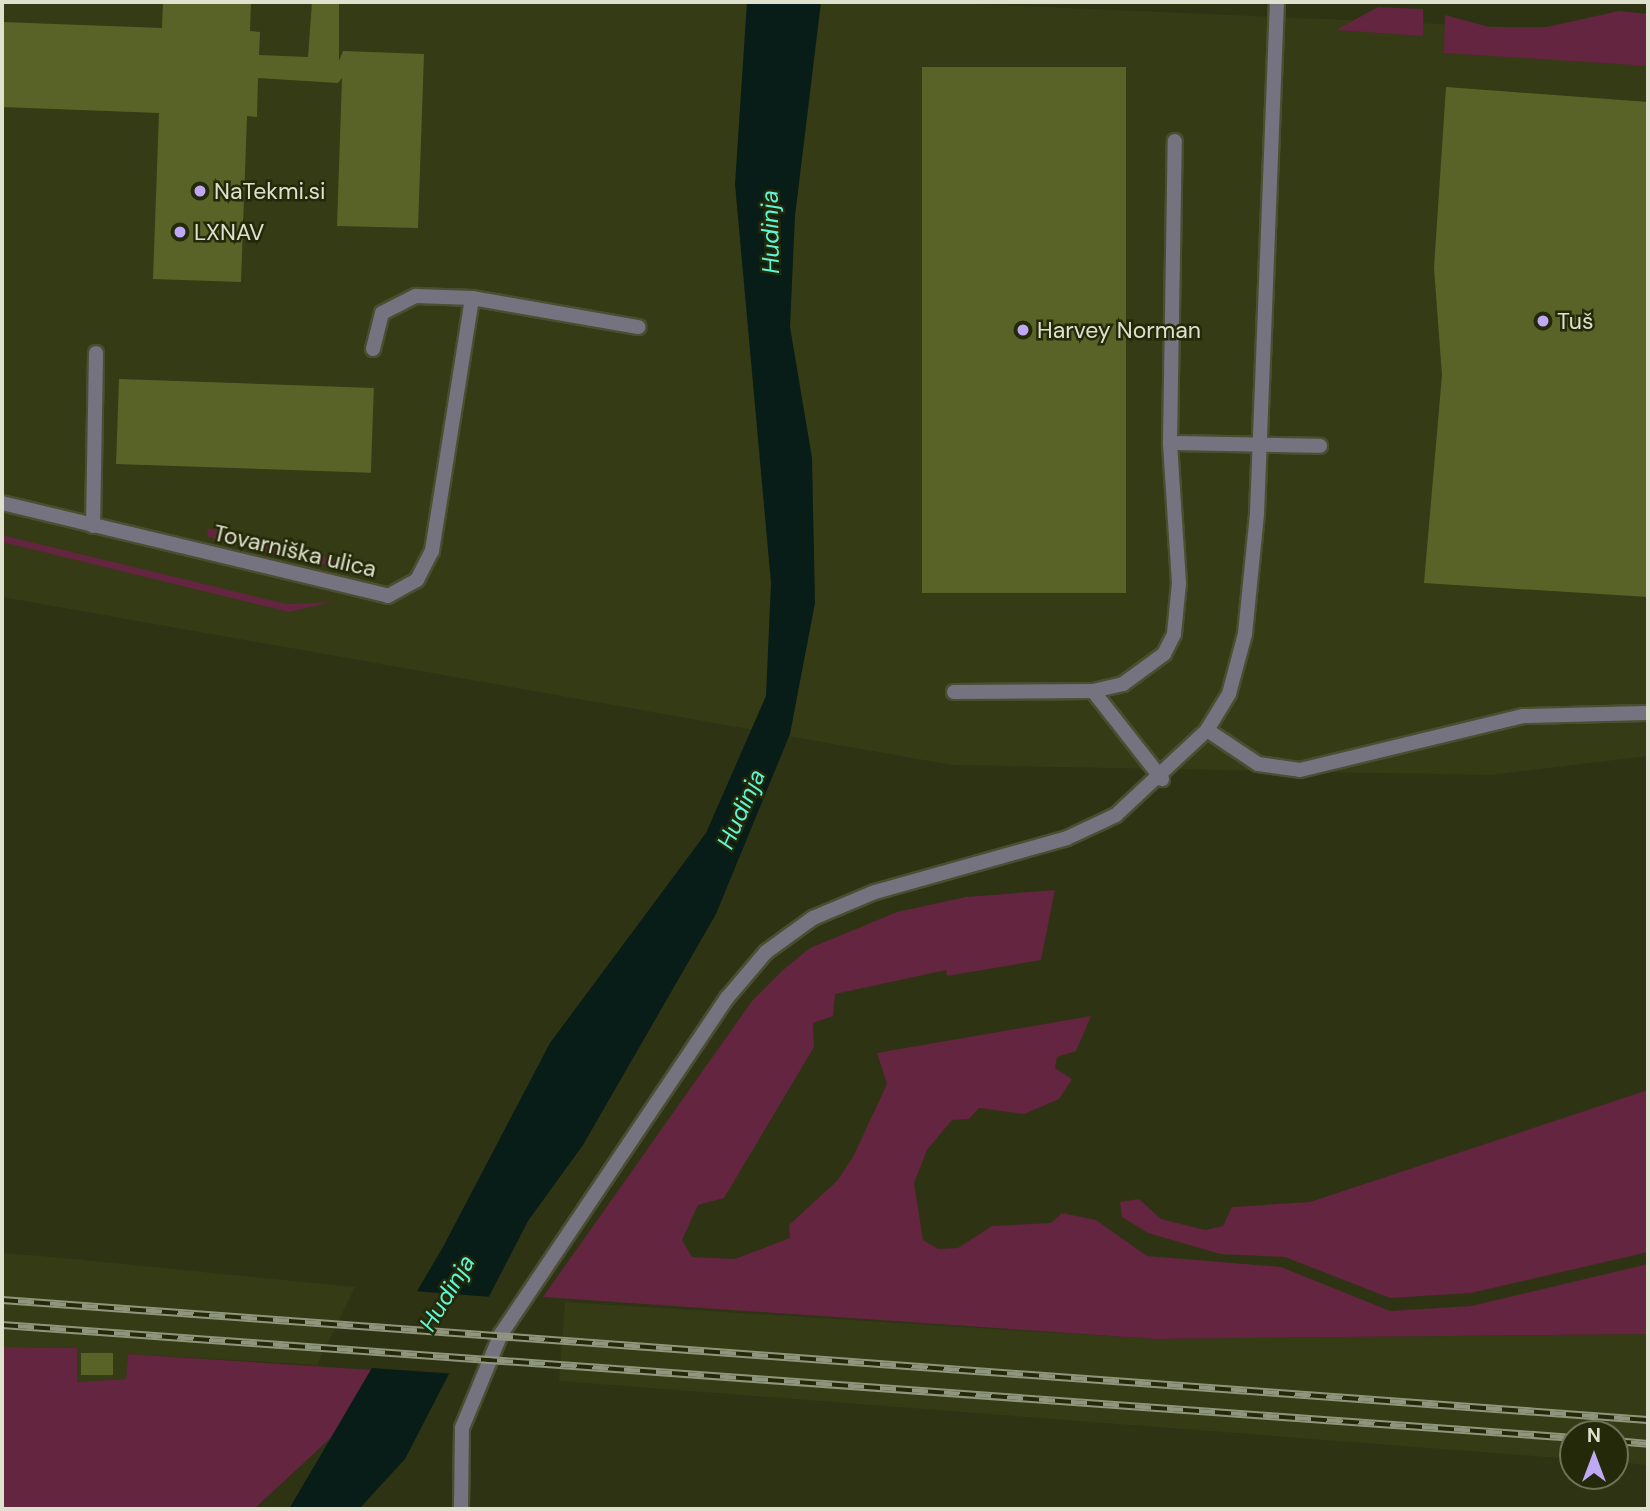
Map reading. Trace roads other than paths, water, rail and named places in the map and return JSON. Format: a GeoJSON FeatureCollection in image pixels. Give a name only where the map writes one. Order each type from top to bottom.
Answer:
{"type":"FeatureCollection","features":[{"type":"Feature","properties":{"kind":"street"},"geometry":{"type":"LineString","coordinates":[[460,1504],[461,1428],[501,1334],[727,998],[766,952],[813,918],[875,892],[1067,838],[1116,815],[1162,779],[1207,730],[1229,694],[1245,634],[1261,445],[1277,2]]}},
{"type":"Feature","properties":{"kind":"street"},"geometry":{"type":"LineString","coordinates":[[954,692],[1093,691],[1147,670],[1174,634],[1180,583],[1170,443],[1175,141]]}},
{"type":"Feature","properties":{"kind":"street"},"geometry":{"type":"LineString","coordinates":[[373,349],[382,313],[398,302],[472,298],[638,327]]}},
{"type":"Feature","properties":{"kind":"street","name":"Tovarniška ulica"},"geometry":{"type":"LineString","coordinates":[[2,503],[359,592],[388,596],[418,580],[442,504],[472,298]]}},
{"type":"Feature","properties":{"kind":"street"},"geometry":{"type":"LineString","coordinates":[[93,526],[96,353]]}},
{"type":"Feature","properties":{"kind":"street"},"geometry":{"type":"LineString","coordinates":[[1170,443],[1320,446]]}},
{"type":"Feature","properties":{"kind":"street"},"geometry":{"type":"LineString","coordinates":[[1093,691],[1162,779]]}},
{"type":"Feature","properties":{"kind":"street"},"geometry":{"type":"LineString","coordinates":[[1207,730],[1258,764],[1300,770],[1524,716],[1648,713]]}},
{"type":"Feature","properties":{"kind":"water","name":"Hudinja"},"geometry":{"type":"Polygon","coordinates":[[[747,2],[821,2],[795,216],[790,327],[812,458],[815,603],[790,734],[716,914],[583,1145],[528,1221],[405,1459],[359,1509],[289,1509],[443,1247],[550,1043],[706,833],[766,696],[771,583],[735,184],[747,2]]]}},
{"type":"Feature","properties":{"kind":"railway"},"geometry":{"type":"LineString","coordinates":[[2,1300],[1648,1420]]}},
{"type":"Feature","properties":{"kind":"railway"},"geometry":{"type":"LineString","coordinates":[[2,1325],[1559,1437]]}},
{"type":"Feature","properties":{"kind":"railway"},"geometry":{"type":"LineString","coordinates":[[1629,1442],[1648,1444]]}},
{"type":"Feature","properties":{"kind":"place","name":"NaTekmi.si"},"geometry":{"type":"Point","coordinates":[200,191]}},
{"type":"Feature","properties":{"kind":"place","name":"LXNAV"},"geometry":{"type":"Point","coordinates":[180,232]}},
{"type":"Feature","properties":{"kind":"place","name":"Tuš"},"geometry":{"type":"Point","coordinates":[1543,321]}},
{"type":"Feature","properties":{"kind":"place","name":"Harvey Norman"},"geometry":{"type":"Point","coordinates":[1023,330]}}]}
